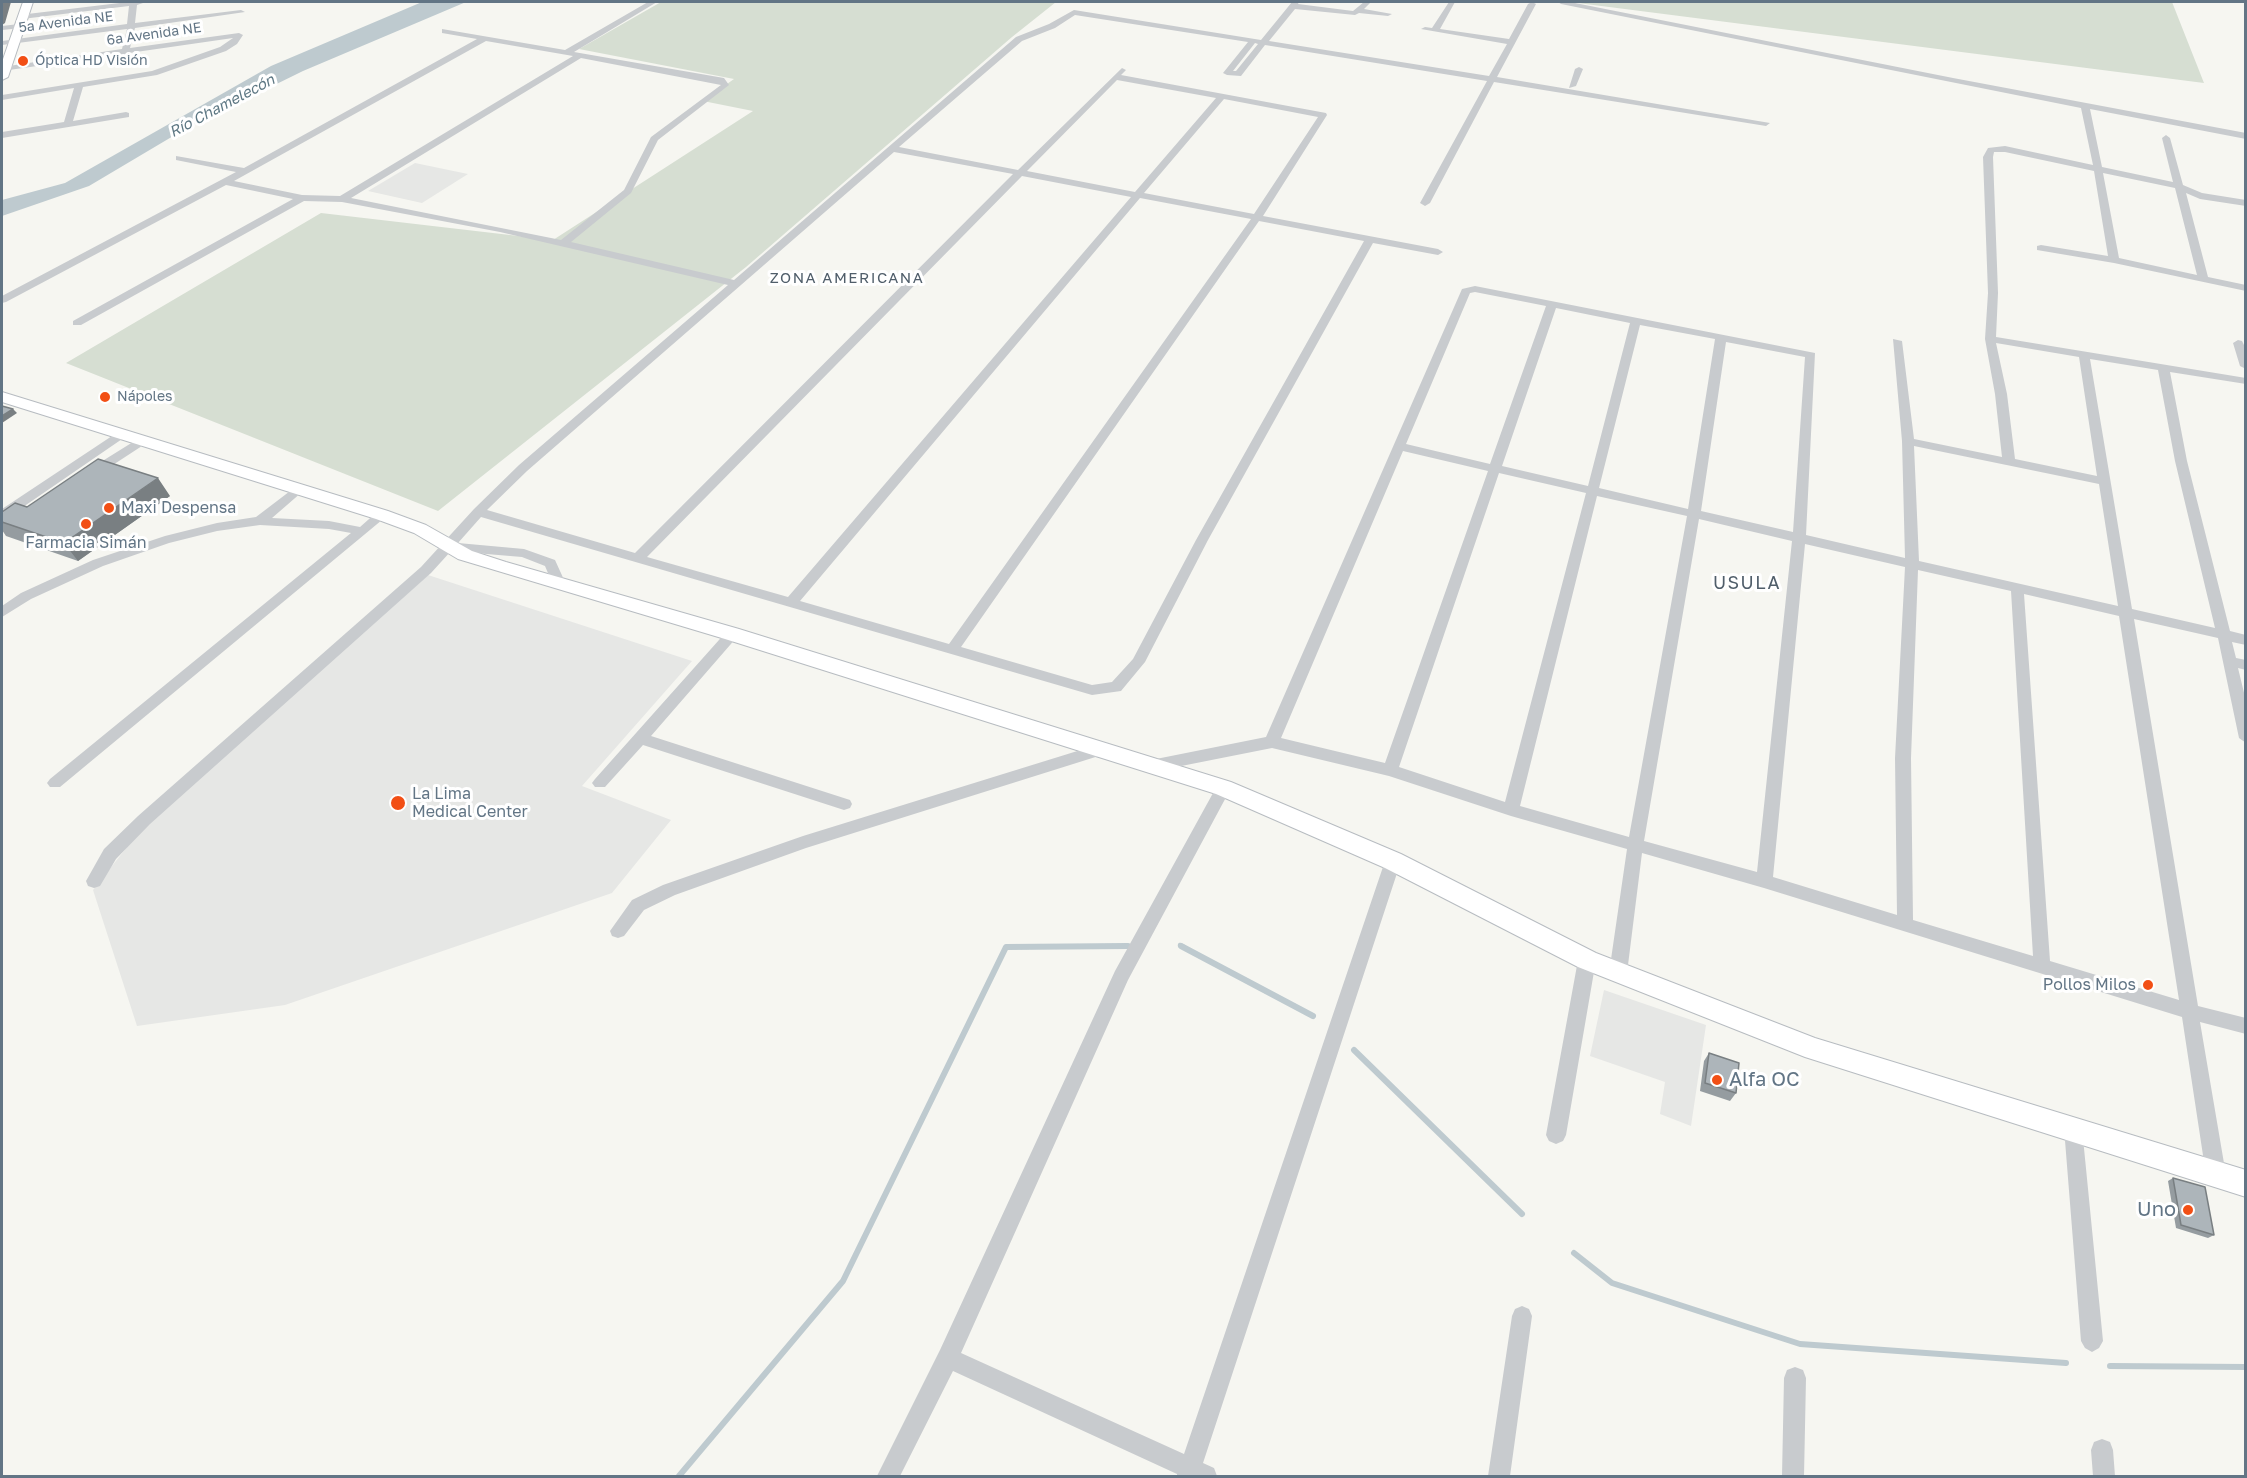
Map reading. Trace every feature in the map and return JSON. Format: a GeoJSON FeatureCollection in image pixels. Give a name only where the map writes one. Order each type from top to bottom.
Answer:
{"type":"FeatureCollection","features":[{"type":"Feature","properties":{"kind":"street"},"geometry":{"type":"LineString","coordinates":[[2,71],[28,2]]}},
{"type":"Feature","properties":{"kind":"street"},"geometry":{"type":"LineString","coordinates":[[2,28],[21,21],[136,2],[122,66]]}},
{"type":"Feature","properties":{"kind":"street"},"geometry":{"type":"LineString","coordinates":[[2,97],[153,73],[223,49],[234,42],[239,35],[241,2]]}},
{"type":"Feature","properties":{"kind":"street"},"geometry":{"type":"LineString","coordinates":[[568,52],[653,2]]}},
{"type":"Feature","properties":{"kind":"street"},"geometry":{"type":"LineString","coordinates":[[94,881],[110,855],[144,820],[426,570],[478,512],[523,468],[1019,39],[1052,26],[1085,2]]}},
{"type":"Feature","properties":{"kind":"street"},"geometry":{"type":"LineString","coordinates":[[1360,11],[1368,2]]}},
{"type":"Feature","properties":{"kind":"street"},"geometry":{"type":"LineString","coordinates":[[1435,30],[1452,2]]}},
{"type":"Feature","properties":{"kind":"street"},"geometry":{"type":"LineString","coordinates":[[1561,2],[2246,136]]}},
{"type":"Feature","properties":{"kind":"street"},"geometry":{"type":"LineString","coordinates":[[1259,40],[1294,4],[1309,5],[1336,13],[1360,11],[1388,14]]}},
{"type":"Feature","properties":{"kind":"street"},"geometry":{"type":"LineString","coordinates":[[1425,202],[1532,4]]}},
{"type":"Feature","properties":{"kind":"street","name":"5a Avenida NE"},"geometry":{"type":"LineString","coordinates":[[2,44],[241,12]]}},
{"type":"Feature","properties":{"kind":"street"},"geometry":{"type":"LineString","coordinates":[[1074,12],[1493,76],[1766,123]]}},
{"type":"Feature","properties":{"kind":"street"},"geometry":{"type":"LineString","coordinates":[[1425,29],[1510,42]]}},
{"type":"Feature","properties":{"kind":"street"},"geometry":{"type":"LineString","coordinates":[[445,31],[724,81],[725,85],[654,139],[628,191],[564,243]]}},
{"type":"Feature","properties":{"kind":"street","name":"6a Avenida NE"},"geometry":{"type":"LineString","coordinates":[[2,71],[239,35]]}},
{"type":"Feature","properties":{"kind":"street"},"geometry":{"type":"LineString","coordinates":[[2,300],[226,182],[485,38]]}},
{"type":"Feature","properties":{"kind":"street"},"geometry":{"type":"LineString","coordinates":[[342,199],[582,54]]}},
{"type":"Feature","properties":{"kind":"street"},"geometry":{"type":"LineString","coordinates":[[1572,86],[1579,69]]}},
{"type":"Feature","properties":{"kind":"street"},"geometry":{"type":"LineString","coordinates":[[639,557],[1120,72],[1222,96],[1323,115],[1256,219],[952,650]]}},
{"type":"Feature","properties":{"kind":"street"},"geometry":{"type":"LineString","coordinates":[[1493,76],[1593,89]]}},
{"type":"Feature","properties":{"kind":"street"},"geometry":{"type":"LineString","coordinates":[[68,123],[79,85]]}},
{"type":"Feature","properties":{"kind":"street"},"geometry":{"type":"LineString","coordinates":[[790,603],[1222,96]]}},
{"type":"Feature","properties":{"kind":"street"},"geometry":{"type":"LineString","coordinates":[[2085,106],[2114,260]]}},
{"type":"Feature","properties":{"kind":"street"},"geometry":{"type":"LineString","coordinates":[[2,135],[126,115]]}},
{"type":"Feature","properties":{"kind":"street"},"geometry":{"type":"LineString","coordinates":[[2166,138],[2204,280]]}},
{"type":"Feature","properties":{"kind":"street"},"geometry":{"type":"LineString","coordinates":[[895,148],[1018,174],[1438,252]]}},
{"type":"Feature","properties":{"kind":"street"},"geometry":{"type":"LineString","coordinates":[[2009,462],[2001,394],[1990,339],[1993,274],[1988,157],[1991,150],[2005,149],[2177,186],[2200,196],[2246,203]]}},
{"type":"Feature","properties":{"kind":"street"},"geometry":{"type":"LineString","coordinates":[[179,158],[245,171]]}},
{"type":"Feature","properties":{"kind":"street"},"geometry":{"type":"LineString","coordinates":[[226,182],[302,198],[342,199],[564,243],[738,284]]}},
{"type":"Feature","properties":{"kind":"street"},"geometry":{"type":"LineString","coordinates":[[77,323],[302,198]]}},
{"type":"Feature","properties":{"kind":"street"},"geometry":{"type":"LineString","coordinates":[[478,512],[1092,690],[1116,687],[1138,662],[1202,540],[1369,240]]}},
{"type":"Feature","properties":{"kind":"street"},"geometry":{"type":"LineString","coordinates":[[2041,248],[2114,260],[2246,288]]}},
{"type":"Feature","properties":{"kind":"street"},"geometry":{"type":"LineString","coordinates":[[1272,742],[1401,447],[1466,291],[1474,289],[1811,355],[1799,537],[1764,881]]}},
{"type":"Feature","properties":{"kind":"street"},"geometry":{"type":"LineString","coordinates":[[1390,770],[1552,304]]}},
{"type":"Feature","properties":{"kind":"street"},"geometry":{"type":"LineString","coordinates":[[1511,810],[1636,320]]}},
{"type":"Feature","properties":{"kind":"street"},"geometry":{"type":"LineString","coordinates":[[1618,972],[1635,846],[1694,513],[1721,337]]}},
{"type":"Feature","properties":{"kind":"street"},"geometry":{"type":"LineString","coordinates":[[1990,339],[2246,381]]}},
{"type":"Feature","properties":{"kind":"street"},"geometry":{"type":"LineString","coordinates":[[1897,341],[1908,441],[1912,562],[1903,758],[1905,923]]}},
{"type":"Feature","properties":{"kind":"street"},"geometry":{"type":"LineString","coordinates":[[2238,343],[2246,366]]}},
{"type":"Feature","properties":{"kind":"street"},"geometry":{"type":"LineString","coordinates":[[2084,354],[2216,1175]]}},
{"type":"Feature","properties":{"kind":"street"},"geometry":{"type":"LineString","coordinates":[[2163,366],[2181,461],[2224,635],[2246,738]]}},
{"type":"Feature","properties":{"kind":"street"},"geometry":{"type":"LineString","coordinates":[[2,398],[382,515],[420,529],[465,555],[732,634],[1223,788],[1393,861],[1587,960],[1814,1049],[2073,1128],[2246,1184]]}},
{"type":"Feature","properties":{"kind":"street"},"geometry":{"type":"LineString","coordinates":[[2,515],[49,483],[131,438]]}},
{"type":"Feature","properties":{"kind":"street"},"geometry":{"type":"LineString","coordinates":[[49,483],[72,486],[131,438]]}},
{"type":"Feature","properties":{"kind":"street"},"geometry":{"type":"LineString","coordinates":[[1908,441],[2103,481]]}},
{"type":"Feature","properties":{"kind":"street"},"geometry":{"type":"LineString","coordinates":[[1401,447],[2125,610],[2246,640]]}},
{"type":"Feature","properties":{"kind":"street"},"geometry":{"type":"LineString","coordinates":[[260,521],[298,489]]}},
{"type":"Feature","properties":{"kind":"street"},"geometry":{"type":"LineString","coordinates":[[55,783],[382,515]]}},
{"type":"Feature","properties":{"kind":"street"},"geometry":{"type":"LineString","coordinates":[[2,612],[26,596],[98,563],[165,540],[217,527],[260,521],[306,523],[360,531]]}},
{"type":"Feature","properties":{"kind":"street"},"geometry":{"type":"LineString","coordinates":[[2017,586],[2042,965]]}},
{"type":"Feature","properties":{"kind":"street"},"geometry":{"type":"LineString","coordinates":[[600,783],[732,634]]}},
{"type":"Feature","properties":{"kind":"street"},"geometry":{"type":"LineString","coordinates":[[2229,661],[2246,665]]}},
{"type":"Feature","properties":{"kind":"street"},"geometry":{"type":"LineString","coordinates":[[640,738],[844,804]]}},
{"type":"Feature","properties":{"kind":"street"},"geometry":{"type":"LineString","coordinates":[[1151,766],[1272,742],[1390,770],[1511,810],[1764,881],[2191,1012],[2246,1026]]}},
{"type":"Feature","properties":{"kind":"street"},"geometry":{"type":"LineString","coordinates":[[618,931],[638,905],[669,890],[803,842],[1100,750]]}},
{"type":"Feature","properties":{"kind":"street"},"geometry":{"type":"LineString","coordinates":[[888,1476],[948,1358],[1121,976],[1223,788]]}},
{"type":"Feature","properties":{"kind":"street"},"geometry":{"type":"LineString","coordinates":[[948,1358],[1194,1474],[1393,861]]}},
{"type":"Feature","properties":{"kind":"street"},"geometry":{"type":"LineString","coordinates":[[1556,1136],[1587,960]]}},
{"type":"Feature","properties":{"kind":"street"},"geometry":{"type":"LineString","coordinates":[[2073,1128],[2092,1341]]}},
{"type":"Feature","properties":{"kind":"street"},"geometry":{"type":"LineString","coordinates":[[1499,1476],[1522,1316]]}},
{"type":"Feature","properties":{"kind":"street"},"geometry":{"type":"LineString","coordinates":[[1792,1476],[1795,1378]]}},
{"type":"Feature","properties":{"kind":"street"},"geometry":{"type":"LineString","coordinates":[[2102,1450],[2104,1476]]}},
{"type":"Feature","properties":{"kind":"shaded area"},"geometry":{"type":"Polygon","coordinates":[[[661,2],[1056,2],[1012,37],[746,267],[438,511],[66,363],[321,213],[553,240],[753,111],[703,101],[734,79],[579,49],[661,2]]]}},
{"type":"Feature","properties":{"kind":"shaded area"},"geometry":{"type":"Polygon","coordinates":[[[1570,2],[2172,2],[2204,83],[1570,2]]]}},
{"type":"Feature","properties":{"kind":"shaded area"},"geometry":{"type":"Polygon","coordinates":[[[415,163],[468,174],[422,203],[368,191],[415,163]]]}},
{"type":"Feature","properties":{"kind":"shaded area","name":"La Lima Medical Center"},"geometry":{"type":"Polygon","coordinates":[[[428,575],[692,661],[582,786],[671,820],[612,893],[285,1005],[137,1026],[93,890],[146,823],[428,575]]]}},
{"type":"Feature","properties":{"kind":"shaded area"},"geometry":{"type":"Polygon","coordinates":[[[1604,990],[1706,1025],[1691,1126],[1660,1114],[1665,1082],[1590,1056],[1604,990]]]}},
{"type":"Feature","properties":{"kind":"water","name":"Río Chamelecón"},"geometry":{"type":"Polygon","coordinates":[[[422,2],[466,2],[303,71],[185,129],[89,186],[2,216],[2,200],[65,183],[271,66],[422,2]]]}},
{"type":"Feature","properties":{"kind":"building"},"geometry":{"type":"Polygon","coordinates":[[[2,406],[13,409],[2,416],[2,406]]]}},
{"type":"Feature","properties":{"kind":"building"},"geometry":{"type":"Polygon","coordinates":[[[98,459],[158,478],[64,543],[2,522],[2,512],[15,503],[27,507],[98,459]]]}},
{"type":"Feature","properties":{"kind":"building"},"geometry":{"type":"Polygon","coordinates":[[[1709,1053],[1739,1063],[1736,1093],[1705,1083],[1709,1053]]]}},
{"type":"Feature","properties":{"kind":"building","name":"Uno"},"geometry":{"type":"Polygon","coordinates":[[[2173,1178],[2205,1187],[2214,1235],[2181,1225],[2173,1178]]]}},
{"type":"Feature","properties":{"kind":"waterway"},"geometry":{"type":"LineString","coordinates":[[1180,945],[1184,947]]}},
{"type":"Feature","properties":{"kind":"waterway"},"geometry":{"type":"LineString","coordinates":[[679,1476],[843,1281],[1006,947],[1128,946]]}},
{"type":"Feature","properties":{"kind":"waterway"},"geometry":{"type":"LineString","coordinates":[[1181,946],[1313,1016]]}},
{"type":"Feature","properties":{"kind":"waterway"},"geometry":{"type":"LineString","coordinates":[[1354,1050],[1522,1214]]}},
{"type":"Feature","properties":{"kind":"waterway"},"geometry":{"type":"LineString","coordinates":[[1574,1253],[1612,1283],[1800,1344],[2066,1363]]}},
{"type":"Feature","properties":{"kind":"waterway"},"geometry":{"type":"LineString","coordinates":[[2110,1366],[2246,1367]]}},
{"type":"Feature","properties":{"kind":"place","name":"Óptica HD Visión"},"geometry":{"type":"Point","coordinates":[23,61]}},
{"type":"Feature","properties":{"kind":"place","name":"Nápoles"},"geometry":{"type":"Point","coordinates":[105,397]}},
{"type":"Feature","properties":{"kind":"place","name":"Maxi Despensa"},"geometry":{"type":"Point","coordinates":[109,508]}},
{"type":"Feature","properties":{"kind":"place","name":"Farmacia Simán"},"geometry":{"type":"Point","coordinates":[86,524]}},
{"type":"Feature","properties":{"kind":"place","name":"La Lima Medical Center"},"geometry":{"type":"Point","coordinates":[398,803]}},
{"type":"Feature","properties":{"kind":"place","name":"Pollos Milos"},"geometry":{"type":"Point","coordinates":[2148,985]}},
{"type":"Feature","properties":{"kind":"place","name":"Alfa OC"},"geometry":{"type":"Point","coordinates":[1717,1080]}},
{"type":"Feature","properties":{"kind":"place","name":"Uno"},"geometry":{"type":"Point","coordinates":[2188,1210]}},
{"type":"Feature","properties":{"kind":"district","name":"ZONA AMERICANA"},"geometry":{"type":"Point","coordinates":[847,278]}},
{"type":"Feature","properties":{"kind":"district","name":"USULA"},"geometry":{"type":"Point","coordinates":[1747,583]}}]}
